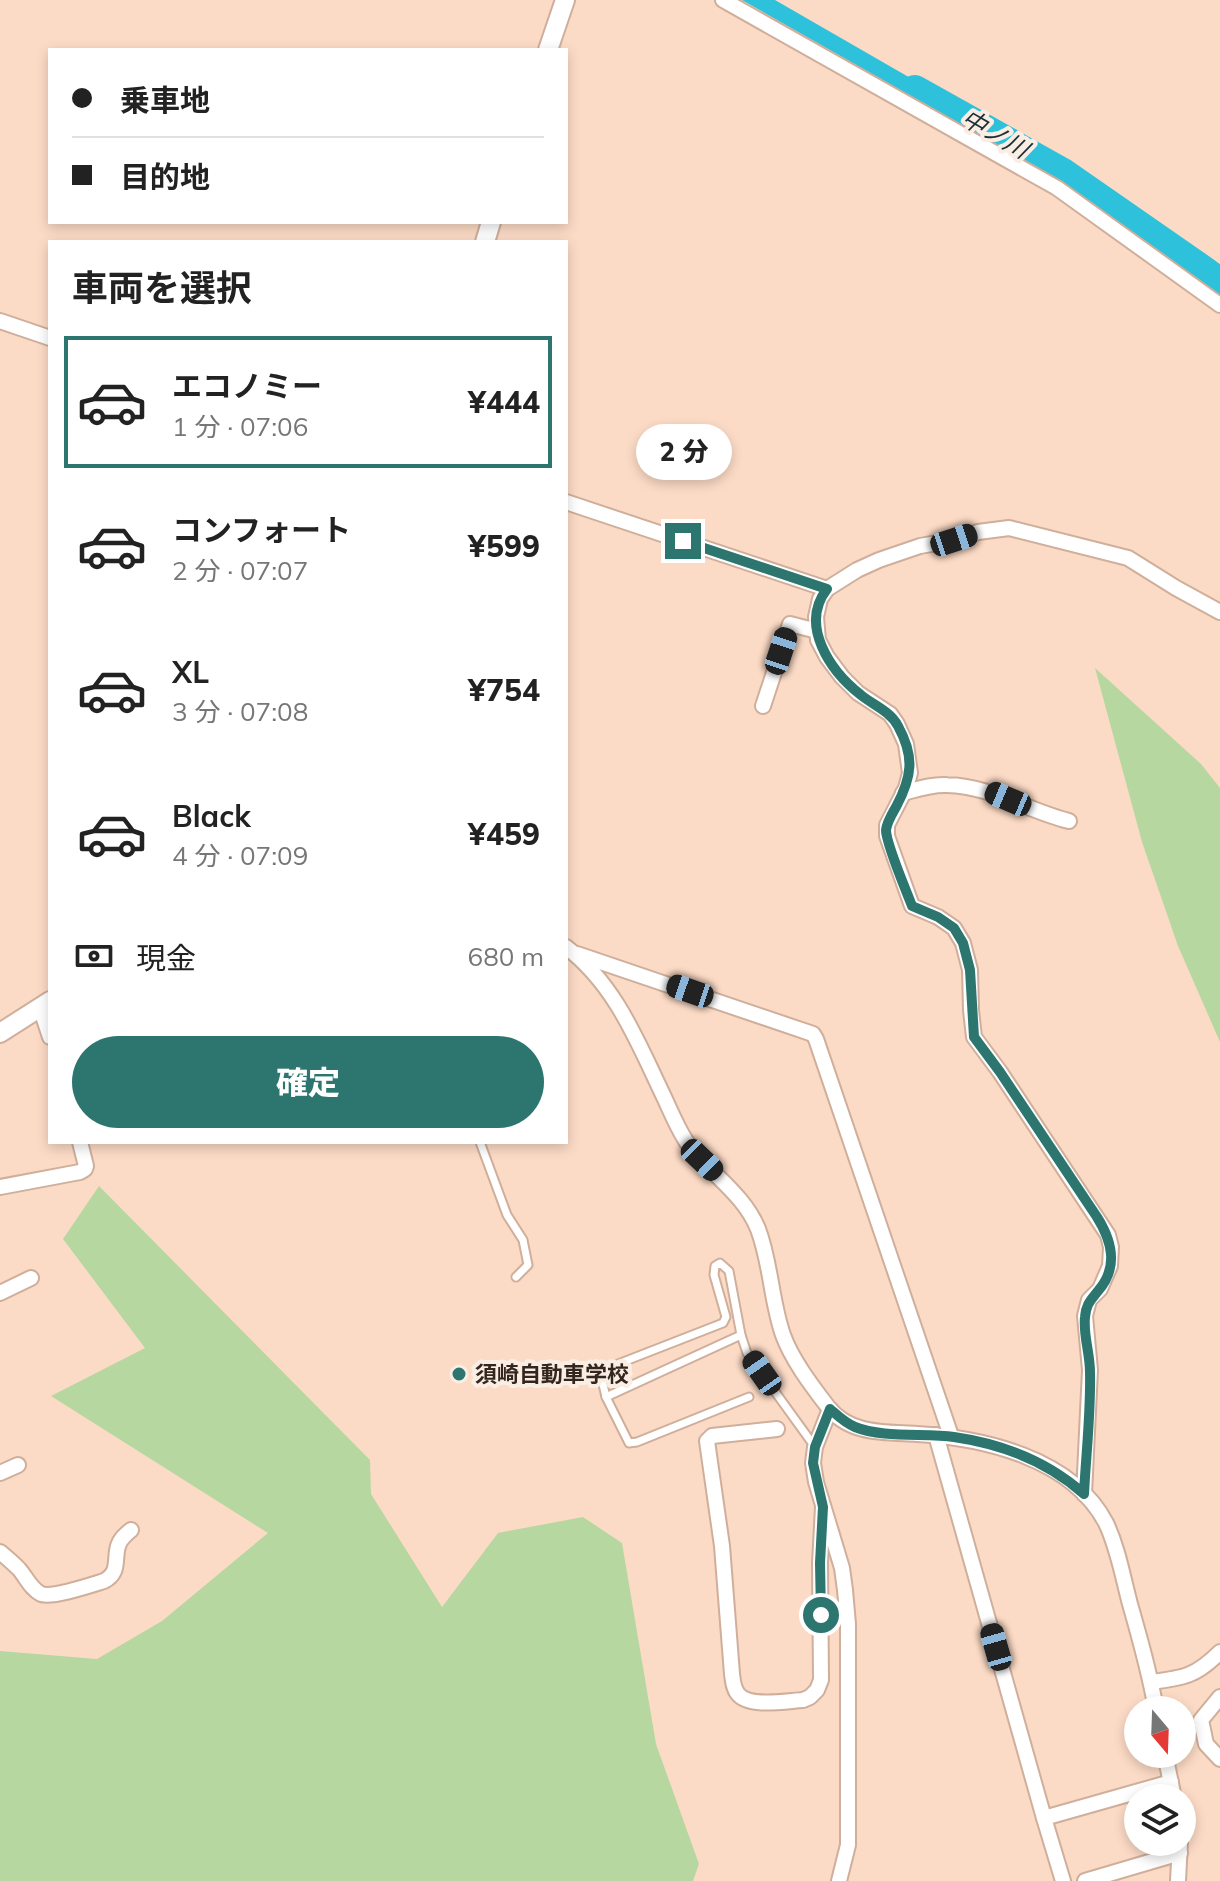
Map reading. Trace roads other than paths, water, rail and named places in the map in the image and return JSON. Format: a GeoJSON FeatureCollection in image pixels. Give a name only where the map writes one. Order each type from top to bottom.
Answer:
{"type":"FeatureCollection","features":[{"type":"Feature","properties":{"kind":"main road"},"geometry":{"type":"LineString","coordinates":[[549,48],[565,0]]}},
{"type":"Feature","properties":{"kind":"main road"},"geometry":{"type":"LineString","coordinates":[[0,1033],[45,1004]]}},
{"type":"Feature","properties":{"kind":"street"},"geometry":{"type":"LineString","coordinates":[[723,0],[1057,188],[1220,305]]}},
{"type":"Feature","properties":{"kind":"street"},"geometry":{"type":"LineString","coordinates":[[0,321],[48,337]]}},
{"type":"Feature","properties":{"kind":"street"},"geometry":{"type":"LineString","coordinates":[[568,503],[827,589]]}},
{"type":"Feature","properties":{"kind":"street"},"geometry":{"type":"LineString","coordinates":[[1084,1494],[1090,1370],[1085,1316],[1089,1300],[1107,1277],[1111,1247],[1108,1235],[974,1037],[970,970],[963,943],[954,928],[912,906],[886,831],[910,773],[906,744],[890,714],[858,693],[827,657],[818,640],[816,617],[820,599],[827,589],[857,570],[920,546],[986,530],[1009,528],[1128,558],[1220,612]]}},
{"type":"Feature","properties":{"kind":"street"},"geometry":{"type":"LineString","coordinates":[[763,706],[790,624],[817,631]]}},
{"type":"Feature","properties":{"kind":"street"},"geometry":{"type":"LineString","coordinates":[[903,793],[937,785],[969,787],[986,790],[1069,821]]}},
{"type":"Feature","properties":{"kind":"street"},"geometry":{"type":"LineString","coordinates":[[570,950],[599,979],[622,1010],[686,1141],[753,1219],[762,1243],[784,1336],[830,1409],[842,1420],[870,1431],[944,1436],[994,1446],[1022,1455],[1066,1478],[1084,1494],[1106,1523],[1154,1696]]}},
{"type":"Feature","properties":{"kind":"street"},"geometry":{"type":"LineString","coordinates":[[570,950],[813,1034],[816,1039],[944,1436],[1063,1881]]}},
{"type":"Feature","properties":{"kind":"street"},"geometry":{"type":"LineString","coordinates":[[45,1004],[48,1024]]}},
{"type":"Feature","properties":{"kind":"street"},"geometry":{"type":"LineString","coordinates":[[0,1187],[80,1172],[86,1166],[80,1144]]}},
{"type":"Feature","properties":{"kind":"street"},"geometry":{"type":"LineString","coordinates":[[0,1293],[31,1278]]}},
{"type":"Feature","properties":{"kind":"street"},"geometry":{"type":"LineString","coordinates":[[830,1409],[815,1447],[813,1463],[842,1568],[848,1624],[848,1845],[839,1881]]}},
{"type":"Feature","properties":{"kind":"street"},"geometry":{"type":"LineString","coordinates":[[777,1429],[712,1436],[707,1441],[722,1546],[732,1674],[738,1695],[745,1700],[754,1703],[803,1700],[817,1690],[822,1668],[820,1563],[823,1507]]}},
{"type":"Feature","properties":{"kind":"street"},"geometry":{"type":"LineString","coordinates":[[0,1473],[18,1465]]}},
{"type":"Feature","properties":{"kind":"street"},"geometry":{"type":"LineString","coordinates":[[0,1552],[40,1593],[55,1593],[111,1578],[121,1538],[131,1530]]}},
{"type":"Feature","properties":{"kind":"street"},"geometry":{"type":"LineString","coordinates":[[1151,1682],[1183,1678],[1209,1663],[1220,1652]]}},
{"type":"Feature","properties":{"kind":"street"},"geometry":{"type":"LineString","coordinates":[[1220,1697],[1201,1720],[1206,1744],[1220,1759]]}},
{"type":"Feature","properties":{"kind":"street"},"geometry":{"type":"LineString","coordinates":[[1044,1818],[1171,1782],[1168,1768]]}},
{"type":"Feature","properties":{"kind":"street"},"geometry":{"type":"LineString","coordinates":[[1085,1881],[1155,1856]]}},
{"type":"Feature","properties":{"kind":"street"},"geometry":{"type":"LineString","coordinates":[[1178,1881],[1179,1856]]}},
{"type":"Feature","properties":{"kind":"lane"},"geometry":{"type":"LineString","coordinates":[[481,1144],[507,1215],[523,1240],[528,1265],[516,1277]]}},
{"type":"Feature","properties":{"kind":"lane"},"geometry":{"type":"LineString","coordinates":[[749,1397],[629,1443],[606,1397],[601,1376],[605,1369],[723,1323],[726,1317],[714,1275],[715,1266],[720,1263],[729,1271],[747,1353],[815,1447]]}},
{"type":"Feature","properties":{"kind":"lane"},"geometry":{"type":"LineString","coordinates":[[606,1397],[741,1335]]}},
{"type":"Feature","properties":{"kind":"water"},"geometry":{"type":"Polygon","coordinates":[[[742,0],[775,0],[952,102],[944,115],[742,0]]]}},
{"type":"Feature","properties":{"kind":"waterway","name":"中ノ川"},"geometry":{"type":"LineString","coordinates":[[915,90],[1063,173],[1220,283]]}},
{"type":"Feature","properties":{"kind":"place","name":"須崎自動車学校"},"geometry":{"type":"Point","coordinates":[459,1374]}}]}
